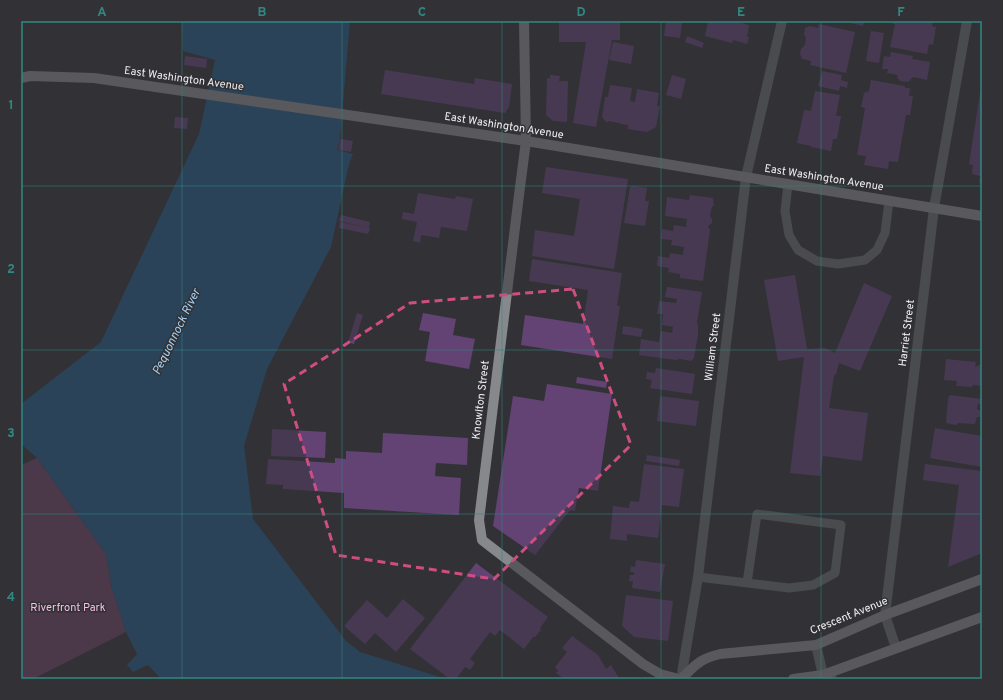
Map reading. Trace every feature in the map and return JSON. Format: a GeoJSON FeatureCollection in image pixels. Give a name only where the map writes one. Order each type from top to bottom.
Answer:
{"type":"FeatureCollection","features":[{"type":"Feature","properties":{"kind":"main road","name":"Knowlton Street"},"geometry":{"type":"LineString","coordinates":[[524,21],[526,141],[479,520],[482,540],[643,664],[660,674],[680,679]]}},
{"type":"Feature","properties":{"kind":"main road","name":"East Washington Avenue"},"geometry":{"type":"LineString","coordinates":[[21,78],[30,76],[94,78],[526,141],[982,216]]}},
{"type":"Feature","properties":{"kind":"main road","name":"Crescent Avenue"},"geometry":{"type":"LineString","coordinates":[[680,679],[699,662],[709,657],[720,654],[816,645],[885,614],[982,579]]}},
{"type":"Feature","properties":{"kind":"main road"},"geometry":{"type":"LineString","coordinates":[[793,679],[827,677],[896,648],[982,617]]}},
{"type":"Feature","properties":{"kind":"street","name":"William Street"},"geometry":{"type":"LineString","coordinates":[[680,679],[698,576],[746,177],[782,21]]}},
{"type":"Feature","properties":{"kind":"street","name":"Harriet Street"},"geometry":{"type":"LineString","coordinates":[[896,648],[885,614],[934,208],[967,21]]}},
{"type":"Feature","properties":{"kind":"street"},"geometry":{"type":"LineString","coordinates":[[816,645],[827,677]]}},
{"type":"Feature","properties":{"kind":"lane"},"geometry":{"type":"LineString","coordinates":[[788,184],[785,211],[788,235],[798,250],[816,261],[838,264],[865,260],[878,250],[885,233],[889,201]]}},
{"type":"Feature","properties":{"kind":"lane"},"geometry":{"type":"LineString","coordinates":[[698,576],[747,583],[789,588],[813,585],[835,573],[841,525],[757,514],[747,583]]}},
{"type":"Feature","properties":{"kind":"highlighted area"},"geometry":{"type":"Polygon","coordinates":[[[573,289],[631,445],[494,579],[336,555],[284,384],[410,303],[573,289]]]}},
{"type":"Feature","properties":{"kind":"green space","name":"Riverfront Park"},"geometry":{"type":"Polygon","coordinates":[[[37,458],[106,554],[112,589],[126,632],[33,679],[21,679],[21,465],[37,458]]]}},
{"type":"Feature","properties":{"kind":"water","name":"Pequonnock River"},"geometry":{"type":"Polygon","coordinates":[[[182,21],[350,21],[340,138],[337,150],[353,154],[349,164],[331,247],[267,369],[244,446],[253,519],[346,641],[360,652],[446,679],[161,679],[148,665],[133,672],[127,665],[137,654],[126,632],[112,589],[106,554],[37,458],[21,444],[21,404],[101,342],[199,134],[215,60],[183,51],[182,21]]]}},
{"type":"Feature","properties":{"kind":"building"},"geometry":{"type":"Polygon","coordinates":[[[559,21],[620,21],[620,40],[612,40],[596,127],[573,123],[586,42],[559,42],[559,21]]]}},
{"type":"Feature","properties":{"kind":"building"},"geometry":{"type":"Polygon","coordinates":[[[666,21],[682,23],[680,38],[664,36],[666,21]]]}},
{"type":"Feature","properties":{"kind":"building"},"geometry":{"type":"Polygon","coordinates":[[[708,21],[738,21],[749,25],[747,37],[749,37],[747,44],[733,40],[732,43],[705,36],[708,21]]]}},
{"type":"Feature","properties":{"kind":"building"},"geometry":{"type":"Polygon","coordinates":[[[843,21],[864,21],[863,26],[843,21]]]}},
{"type":"Feature","properties":{"kind":"building"},"geometry":{"type":"Polygon","coordinates":[[[893,21],[933,21],[932,26],[936,27],[933,45],[929,44],[927,54],[890,47],[895,24],[893,24],[893,21]]]}},
{"type":"Feature","properties":{"kind":"building"},"geometry":{"type":"Polygon","coordinates":[[[819,24],[855,32],[846,73],[810,65],[811,61],[802,59],[800,54],[801,49],[805,45],[805,28],[810,26],[818,28],[819,24]]]}},
{"type":"Feature","properties":{"kind":"building"},"geometry":{"type":"Polygon","coordinates":[[[871,31],[884,33],[879,63],[866,61],[871,31]]]}},
{"type":"Feature","properties":{"kind":"building"},"geometry":{"type":"Polygon","coordinates":[[[687,36],[704,43],[702,48],[685,42],[687,36]]]}},
{"type":"Feature","properties":{"kind":"building"},"geometry":{"type":"Polygon","coordinates":[[[613,42],[634,46],[631,64],[609,60],[613,42]]]}},
{"type":"Feature","properties":{"kind":"building"},"geometry":{"type":"Polygon","coordinates":[[[891,52],[913,56],[912,59],[930,62],[927,80],[913,77],[908,82],[900,81],[897,77],[898,75],[887,73],[888,69],[882,69],[884,56],[890,57],[891,52]]]}},
{"type":"Feature","properties":{"kind":"building"},"geometry":{"type":"Polygon","coordinates":[[[185,56],[207,59],[206,68],[184,65],[185,56]]]}},
{"type":"Feature","properties":{"kind":"building"},"geometry":{"type":"Polygon","coordinates":[[[385,70],[474,84],[475,78],[512,84],[509,107],[505,113],[381,94],[385,70]]]}},
{"type":"Feature","properties":{"kind":"building"},"geometry":{"type":"Polygon","coordinates":[[[822,71],[842,75],[841,80],[848,82],[847,88],[840,86],[839,91],[818,86],[822,71]]]}},
{"type":"Feature","properties":{"kind":"building"},"geometry":{"type":"Polygon","coordinates":[[[550,75],[560,76],[559,81],[568,81],[567,122],[553,121],[546,115],[547,78],[550,78],[550,75]]]}},
{"type":"Feature","properties":{"kind":"building"},"geometry":{"type":"Polygon","coordinates":[[[672,75],[686,79],[681,99],[666,95],[672,75]]]}},
{"type":"Feature","properties":{"kind":"building"},"geometry":{"type":"Polygon","coordinates":[[[871,80],[905,86],[905,88],[910,88],[909,96],[913,96],[910,115],[906,115],[898,162],[889,161],[888,169],[864,165],[866,156],[857,155],[865,108],[861,107],[864,93],[869,91],[871,80]]]}},
{"type":"Feature","properties":{"kind":"building"},"geometry":{"type":"Polygon","coordinates":[[[610,85],[632,88],[630,101],[635,102],[637,89],[659,93],[657,106],[660,106],[656,127],[647,132],[628,129],[628,125],[608,121],[607,123],[602,117],[605,97],[608,97],[610,85]]]}},
{"type":"Feature","properties":{"kind":"building"},"geometry":{"type":"Polygon","coordinates":[[[981,87],[982,184],[979,183],[980,176],[972,174],[973,165],[969,164],[981,87]]]}},
{"type":"Feature","properties":{"kind":"building"},"geometry":{"type":"Polygon","coordinates":[[[815,91],[840,95],[836,116],[841,116],[837,139],[833,139],[831,151],[797,143],[804,110],[811,111],[815,91]]]}},
{"type":"Feature","properties":{"kind":"building"},"geometry":{"type":"Polygon","coordinates":[[[175,117],[188,118],[187,129],[174,128],[175,117]]]}},
{"type":"Feature","properties":{"kind":"building"},"geometry":{"type":"Polygon","coordinates":[[[340,139],[353,141],[351,152],[338,150],[340,139]]]}},
{"type":"Feature","properties":{"kind":"building"},"geometry":{"type":"Polygon","coordinates":[[[546,167],[628,179],[614,269],[532,256],[535,230],[574,236],[580,199],[542,193],[546,167]]]}},
{"type":"Feature","properties":{"kind":"building"},"geometry":{"type":"Polygon","coordinates":[[[634,186],[647,188],[645,201],[649,201],[645,226],[624,223],[630,187],[634,186]]]}},
{"type":"Feature","properties":{"kind":"building"},"geometry":{"type":"Polygon","coordinates":[[[418,193],[455,199],[456,196],[473,199],[467,231],[441,227],[439,238],[421,235],[420,243],[413,241],[417,222],[402,219],[403,212],[414,214],[418,193]]]}},
{"type":"Feature","properties":{"kind":"building"},"geometry":{"type":"Polygon","coordinates":[[[690,195],[713,198],[714,206],[712,206],[710,216],[712,223],[708,226],[710,230],[703,281],[680,278],[680,274],[668,272],[669,268],[657,266],[658,256],[669,258],[670,253],[683,255],[684,247],[671,245],[672,240],[661,239],[662,229],[673,231],[674,225],[686,227],[687,219],[665,216],[667,197],[689,200],[690,195]]]}},
{"type":"Feature","properties":{"kind":"building"},"geometry":{"type":"Polygon","coordinates":[[[341,215],[370,222],[369,228],[339,221],[341,215]]]}},
{"type":"Feature","properties":{"kind":"building"},"geometry":{"type":"Polygon","coordinates":[[[340,222],[370,228],[368,234],[339,228],[340,222]]]}},
{"type":"Feature","properties":{"kind":"building"},"geometry":{"type":"Polygon","coordinates":[[[532,259],[622,273],[617,306],[620,306],[612,359],[521,345],[525,315],[583,324],[588,290],[529,281],[532,259]]]}},
{"type":"Feature","properties":{"kind":"building"},"geometry":{"type":"Polygon","coordinates":[[[795,275],[807,349],[825,348],[835,353],[864,283],[892,296],[860,371],[839,363],[834,376],[829,408],[868,413],[862,461],[823,456],[820,476],[790,473],[804,357],[778,361],[764,280],[795,275]]]}},
{"type":"Feature","properties":{"kind":"building"},"geometry":{"type":"Polygon","coordinates":[[[667,287],[702,292],[697,322],[698,335],[694,358],[691,361],[639,355],[641,339],[659,342],[661,331],[672,333],[673,327],[662,325],[663,314],[657,314],[659,301],[676,303],[677,299],[665,297],[667,287]]]}},
{"type":"Feature","properties":{"kind":"building"},"geometry":{"type":"Polygon","coordinates":[[[357,313],[363,315],[354,344],[348,342],[357,313]]]}},
{"type":"Feature","properties":{"kind":"building"},"geometry":{"type":"Polygon","coordinates":[[[423,313],[456,319],[453,335],[475,339],[469,369],[425,361],[430,332],[419,330],[423,313]]]}},
{"type":"Feature","properties":{"kind":"building"},"geometry":{"type":"Polygon","coordinates":[[[623,326],[643,329],[641,337],[622,334],[623,326]]]}},
{"type":"Feature","properties":{"kind":"building"},"geometry":{"type":"Polygon","coordinates":[[[946,359],[976,362],[975,367],[982,365],[982,386],[956,386],[957,381],[944,380],[946,359]]]}},
{"type":"Feature","properties":{"kind":"building"},"geometry":{"type":"Polygon","coordinates":[[[656,368],[695,374],[692,394],[650,388],[652,380],[646,379],[647,372],[655,373],[656,368]]]}},
{"type":"Feature","properties":{"kind":"building"},"geometry":{"type":"Polygon","coordinates":[[[577,377],[607,382],[606,388],[576,383],[577,377]]]}},
{"type":"Feature","properties":{"kind":"building"},"geometry":{"type":"Polygon","coordinates":[[[547,384],[612,394],[598,491],[579,488],[575,511],[570,510],[535,555],[493,526],[513,396],[544,401],[547,384]]]}},
{"type":"Feature","properties":{"kind":"building"},"geometry":{"type":"Polygon","coordinates":[[[950,395],[982,399],[982,404],[978,404],[977,409],[980,411],[980,417],[977,417],[975,424],[958,423],[956,425],[946,423],[948,399],[950,395]]]}},
{"type":"Feature","properties":{"kind":"building"},"geometry":{"type":"Polygon","coordinates":[[[660,396],[699,401],[696,426],[657,421],[660,396]]]}},
{"type":"Feature","properties":{"kind":"building"},"geometry":{"type":"Polygon","coordinates":[[[935,428],[982,436],[982,467],[930,458],[935,428]]]}},
{"type":"Feature","properties":{"kind":"building"},"geometry":{"type":"Polygon","coordinates":[[[272,429],[326,432],[325,458],[271,456],[272,429]]]}},
{"type":"Feature","properties":{"kind":"building"},"geometry":{"type":"Polygon","coordinates":[[[383,433],[468,438],[467,465],[436,463],[435,476],[461,478],[459,515],[344,508],[344,493],[283,489],[283,485],[266,484],[268,459],[335,463],[335,458],[346,459],[346,451],[382,453],[383,433]]]}},
{"type":"Feature","properties":{"kind":"building"},"geometry":{"type":"Polygon","coordinates":[[[647,455],[680,460],[679,466],[646,461],[647,455]]]}},
{"type":"Feature","properties":{"kind":"building"},"geometry":{"type":"Polygon","coordinates":[[[35,464],[38,469],[33,472],[28,467],[35,464]]]}},
{"type":"Feature","properties":{"kind":"building"},"geometry":{"type":"Polygon","coordinates":[[[644,464],[684,469],[679,507],[662,505],[658,538],[627,534],[627,541],[610,539],[613,506],[629,508],[630,501],[639,502],[644,464]]]}},
{"type":"Feature","properties":{"kind":"building"},"geometry":{"type":"Polygon","coordinates":[[[925,464],[982,471],[982,553],[948,567],[959,485],[923,480],[925,464]]]}},
{"type":"Feature","properties":{"kind":"building"},"geometry":{"type":"Polygon","coordinates":[[[636,560],[665,564],[660,592],[632,588],[633,581],[629,581],[630,575],[634,575],[634,572],[630,572],[631,566],[635,567],[636,560]]]}},
{"type":"Feature","properties":{"kind":"building"},"geometry":{"type":"Polygon","coordinates":[[[476,563],[548,617],[540,628],[541,630],[535,637],[533,637],[524,649],[500,630],[495,636],[490,632],[470,659],[475,663],[470,670],[465,667],[456,679],[450,679],[410,649],[476,563]]]}},
{"type":"Feature","properties":{"kind":"building"},"geometry":{"type":"Polygon","coordinates":[[[626,595],[673,601],[668,641],[634,637],[622,626],[626,595]]]}},
{"type":"Feature","properties":{"kind":"building"},"geometry":{"type":"Polygon","coordinates":[[[403,599],[425,618],[396,652],[375,633],[365,644],[344,626],[367,600],[387,618],[403,599]]]}},
{"type":"Feature","properties":{"kind":"building"},"geometry":{"type":"Polygon","coordinates":[[[572,636],[598,655],[606,669],[611,665],[619,678],[564,679],[556,673],[558,671],[555,667],[567,652],[562,648],[572,636]]]}}]}
